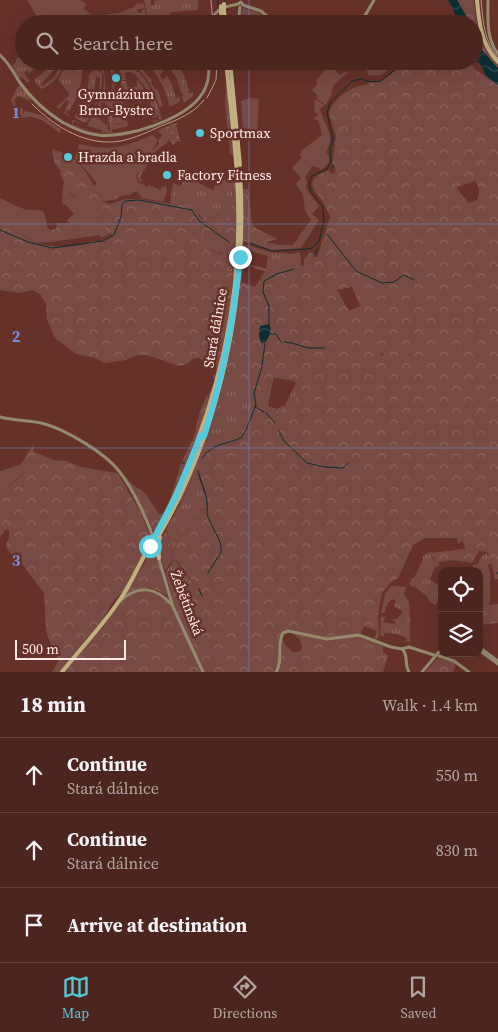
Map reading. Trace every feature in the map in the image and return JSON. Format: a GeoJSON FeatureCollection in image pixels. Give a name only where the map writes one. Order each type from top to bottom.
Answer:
{"type":"FeatureCollection","features":[{"type":"Feature","properties":{"kind":"main road"},"geometry":{"type":"LineString","coordinates":[[477,0],[479,15]]}},
{"type":"Feature","properties":{"kind":"main road"},"geometry":{"type":"LineString","coordinates":[[483,36],[498,62]]}},
{"type":"Feature","properties":{"kind":"main road","name":"Stará dálnice"},"geometry":{"type":"LineString","coordinates":[[62,672],[113,609],[168,519],[202,436],[220,369],[233,295],[238,239],[239,177],[229,70]]}},
{"type":"Feature","properties":{"kind":"main road","name":"Stará dálnice"},"geometry":{"type":"LineString","coordinates":[[154,542],[195,455]]}},
{"type":"Feature","properties":{"kind":"main road"},"geometry":{"type":"LineString","coordinates":[[159,558],[159,540],[168,519]]}},
{"type":"Feature","properties":{"kind":"street"},"geometry":{"type":"LineString","coordinates":[[365,15],[374,0]]}},
{"type":"Feature","properties":{"kind":"street"},"geometry":{"type":"LineString","coordinates":[[488,0],[488,34],[492,46],[498,54]]}},
{"type":"Feature","properties":{"kind":"street"},"geometry":{"type":"LineString","coordinates":[[239,15],[240,5]]}},
{"type":"Feature","properties":{"kind":"street"},"geometry":{"type":"LineString","coordinates":[[222,6],[240,5],[261,11],[266,15]]}},
{"type":"Feature","properties":{"kind":"street"},"geometry":{"type":"LineString","coordinates":[[0,55],[29,94],[48,113],[82,132],[105,136],[126,133],[153,125],[192,105],[206,88],[209,70]]}},
{"type":"Feature","properties":{"kind":"street","name":"Žebětínská"},"geometry":{"type":"LineString","coordinates":[[0,417],[44,424],[81,440],[120,471],[150,531],[174,607],[203,672]]}},
{"type":"Feature","properties":{"kind":"street"},"geometry":{"type":"LineString","coordinates":[[150,531],[154,533],[159,530]]}},
{"type":"Feature","properties":{"kind":"street"},"geometry":{"type":"LineString","coordinates":[[113,609],[131,593],[142,590],[150,590],[162,596],[174,607]]}},
{"type":"Feature","properties":{"kind":"street"},"geometry":{"type":"LineString","coordinates":[[276,672],[280,665],[281,637],[288,631],[328,639],[359,635],[408,651],[418,651],[454,661],[469,672]]}},
{"type":"Feature","properties":{"kind":"street"},"geometry":{"type":"LineString","coordinates":[[408,651],[406,667],[409,672]]}},
{"type":"Feature","properties":{"kind":"street"},"geometry":{"type":"LineString","coordinates":[[483,652],[498,662]]}},
{"type":"Feature","properties":{"kind":"street"},"geometry":{"type":"LineString","coordinates":[[422,672],[438,654]]}},
{"type":"Feature","properties":{"kind":"green space"},"geometry":{"type":"Polygon","coordinates":[[[27,0],[80,0],[86,4],[84,9],[91,14],[85,15],[36,15],[27,0]]]}},
{"type":"Feature","properties":{"kind":"green space"},"geometry":{"type":"Polygon","coordinates":[[[144,0],[151,0],[151,5],[154,5],[154,1],[159,0],[198,0],[198,10],[171,12],[168,15],[147,15],[144,0]]]}},
{"type":"Feature","properties":{"kind":"green space"},"geometry":{"type":"Polygon","coordinates":[[[457,0],[474,0],[476,15],[466,15],[457,0]]]}},
{"type":"Feature","properties":{"kind":"green space"},"geometry":{"type":"Polygon","coordinates":[[[139,2],[143,4],[143,2],[145,8],[137,9],[138,13],[142,13],[142,10],[145,9],[146,15],[102,15],[119,13],[134,7],[138,3],[140,4],[139,2]]]}},
{"type":"Feature","properties":{"kind":"green space"},"geometry":{"type":"Polygon","coordinates":[[[243,8],[262,15],[241,15],[243,8]]]}},
{"type":"Feature","properties":{"kind":"green space"},"geometry":{"type":"Polygon","coordinates":[[[483,43],[498,65],[498,68],[483,51],[483,43]]]}},
{"type":"Feature","properties":{"kind":"green space"},"geometry":{"type":"Polygon","coordinates":[[[15,63],[15,70],[33,70],[29,74],[27,71],[24,72],[30,81],[27,83],[22,77],[19,78],[30,92],[18,78],[12,66],[15,63]]]}},
{"type":"Feature","properties":{"kind":"green space"},"geometry":{"type":"Polygon","coordinates":[[[54,70],[41,84],[43,86],[55,78],[58,70],[61,70],[53,82],[41,89],[34,80],[45,71],[54,70]]]}},
{"type":"Feature","properties":{"kind":"green space"},"geometry":{"type":"Polygon","coordinates":[[[63,70],[82,70],[77,96],[69,111],[67,110],[66,112],[70,117],[64,113],[69,102],[66,100],[60,108],[62,110],[56,107],[69,96],[69,93],[58,80],[63,70]]]}},
{"type":"Feature","properties":{"kind":"green space"},"geometry":{"type":"Polygon","coordinates":[[[94,70],[99,71],[102,73],[102,80],[96,104],[87,122],[85,123],[74,117],[84,101],[89,75],[94,70]],[[96,76],[92,98],[83,117],[85,119],[95,106],[100,78],[96,76]]]}},
{"type":"Feature","properties":{"kind":"green space"},"geometry":{"type":"Polygon","coordinates":[[[101,70],[104,70],[107,113],[105,102],[101,103],[102,111],[100,111],[100,114],[96,115],[107,126],[107,114],[108,130],[110,130],[106,98],[109,95],[108,100],[110,102],[113,125],[113,123],[118,125],[122,123],[125,113],[129,126],[111,130],[113,133],[102,133],[102,130],[87,126],[103,91],[104,77],[101,70]]]}},
{"type":"Feature","properties":{"kind":"green space"},"geometry":{"type":"Polygon","coordinates":[[[111,70],[113,70],[114,76],[111,76],[111,70]]]}},
{"type":"Feature","properties":{"kind":"green space"},"geometry":{"type":"Polygon","coordinates":[[[120,70],[137,70],[136,72],[139,72],[154,95],[160,112],[158,113],[160,113],[162,119],[154,123],[152,121],[159,120],[158,117],[160,115],[152,118],[149,92],[134,73],[132,75],[132,72],[125,73],[126,80],[120,80],[120,74],[123,73],[120,73],[120,70]]]}},
{"type":"Feature","properties":{"kind":"green space"},"geometry":{"type":"Polygon","coordinates":[[[140,70],[143,70],[152,80],[151,83],[158,90],[163,106],[160,107],[150,84],[140,70]]]}},
{"type":"Feature","properties":{"kind":"green space"},"geometry":{"type":"Polygon","coordinates":[[[152,70],[162,70],[164,72],[160,75],[162,80],[167,76],[172,84],[176,99],[179,97],[180,101],[169,106],[167,97],[152,70]]]}},
{"type":"Feature","properties":{"kind":"green space"},"geometry":{"type":"Polygon","coordinates":[[[171,70],[181,70],[190,90],[188,93],[193,92],[193,96],[184,103],[182,96],[184,95],[171,70]]]}},
{"type":"Feature","properties":{"kind":"green space"},"geometry":{"type":"Polygon","coordinates":[[[325,70],[335,70],[340,75],[347,71],[348,73],[334,85],[332,96],[326,105],[316,98],[318,96],[312,90],[317,85],[317,80],[325,70]]]}},
{"type":"Feature","properties":{"kind":"green space"},"geometry":{"type":"Polygon","coordinates":[[[367,70],[388,70],[381,75],[368,75],[367,70]]]}},
{"type":"Feature","properties":{"kind":"green space"},"geometry":{"type":"Polygon","coordinates":[[[395,70],[476,70],[498,85],[498,579],[495,579],[489,554],[486,552],[479,551],[472,563],[453,560],[435,563],[434,558],[429,553],[465,549],[464,543],[461,541],[458,544],[457,538],[425,538],[413,545],[398,578],[390,583],[382,593],[378,613],[379,632],[377,640],[374,639],[377,631],[364,626],[361,633],[330,638],[292,631],[282,633],[279,665],[275,672],[204,672],[176,612],[166,575],[174,598],[187,594],[199,594],[200,592],[179,563],[173,558],[169,541],[162,562],[160,545],[166,531],[174,550],[193,513],[202,511],[207,507],[206,497],[198,473],[178,503],[215,407],[234,322],[242,245],[247,245],[250,251],[244,265],[241,282],[255,287],[268,274],[296,264],[304,266],[304,259],[310,252],[315,254],[317,258],[330,217],[314,189],[313,182],[314,178],[318,175],[329,170],[331,174],[336,172],[332,165],[336,136],[329,114],[330,109],[340,97],[350,90],[370,82],[381,81],[395,70]],[[475,181],[457,187],[469,203],[477,200],[479,195],[478,186],[475,181]],[[352,287],[337,290],[349,311],[360,306],[352,287]],[[227,369],[203,455],[216,446],[239,442],[244,439],[254,411],[255,396],[250,383],[246,392],[244,391],[240,376],[227,369]],[[272,377],[265,400],[267,406],[276,411],[289,405],[297,393],[299,382],[297,380],[272,377]]]}},
{"type":"Feature","properties":{"kind":"green space"},"geometry":{"type":"Polygon","coordinates":[[[226,75],[235,158],[230,153],[225,104],[226,75]]]}},
{"type":"Feature","properties":{"kind":"green space"},"geometry":{"type":"Polygon","coordinates":[[[137,79],[144,89],[141,90],[148,92],[141,94],[140,105],[139,98],[135,98],[134,92],[128,93],[129,101],[126,102],[126,93],[123,93],[124,97],[120,93],[126,91],[116,92],[115,90],[121,89],[121,81],[126,81],[127,87],[137,87],[137,79]]]}},
{"type":"Feature","properties":{"kind":"green space"},"geometry":{"type":"Polygon","coordinates":[[[18,86],[21,86],[31,101],[18,96],[14,100],[16,107],[23,109],[23,114],[25,111],[41,115],[61,129],[60,133],[38,119],[33,117],[22,118],[19,116],[11,100],[18,86]]]}},
{"type":"Feature","properties":{"kind":"green space"},"geometry":{"type":"Polygon","coordinates":[[[122,98],[124,109],[119,101],[111,104],[111,101],[122,98]]]}},
{"type":"Feature","properties":{"kind":"green space"},"geometry":{"type":"Polygon","coordinates":[[[250,98],[259,99],[257,132],[243,131],[241,101],[250,98]]]}},
{"type":"Feature","properties":{"kind":"green space"},"geometry":{"type":"Polygon","coordinates":[[[315,99],[325,105],[320,109],[330,135],[329,146],[326,152],[329,157],[329,163],[321,170],[312,166],[305,178],[307,182],[306,189],[319,206],[312,214],[319,220],[301,248],[293,249],[291,246],[311,220],[305,211],[303,195],[296,184],[301,178],[292,168],[302,157],[300,155],[302,150],[322,135],[318,120],[313,119],[318,115],[314,110],[315,99]]]}},
{"type":"Feature","properties":{"kind":"green space"},"geometry":{"type":"Polygon","coordinates":[[[115,101],[119,101],[123,105],[125,119],[121,124],[114,123],[113,125],[109,113],[111,112],[110,102],[112,104],[115,101]]]}},
{"type":"Feature","properties":{"kind":"green space"},"geometry":{"type":"Polygon","coordinates":[[[74,120],[85,126],[74,121],[73,125],[92,132],[72,126],[72,121],[74,120]]]}},
{"type":"Feature","properties":{"kind":"green space"},"geometry":{"type":"Polygon","coordinates":[[[178,123],[176,125],[181,142],[178,141],[173,145],[161,129],[178,123]]]}},
{"type":"Feature","properties":{"kind":"green space"},"geometry":{"type":"Polygon","coordinates":[[[161,129],[166,133],[170,142],[155,152],[140,177],[143,182],[139,181],[137,176],[143,161],[145,163],[152,155],[151,151],[159,144],[161,138],[159,137],[163,136],[158,131],[161,129]]]}},
{"type":"Feature","properties":{"kind":"green space"},"geometry":{"type":"Polygon","coordinates":[[[152,135],[158,140],[136,176],[138,183],[144,184],[146,188],[148,185],[159,189],[159,191],[162,187],[166,186],[167,191],[163,202],[142,198],[137,191],[129,195],[118,196],[117,192],[109,198],[101,198],[93,187],[97,183],[75,158],[79,144],[108,148],[133,143],[152,135]]]}},
{"type":"Feature","properties":{"kind":"green space"},"geometry":{"type":"Polygon","coordinates":[[[52,149],[63,153],[61,157],[63,159],[76,160],[101,198],[117,192],[121,196],[117,199],[102,202],[110,204],[125,199],[140,199],[170,204],[181,203],[192,208],[203,221],[222,233],[231,216],[233,178],[236,178],[237,239],[232,295],[226,337],[215,385],[185,471],[155,531],[151,529],[127,478],[145,493],[159,514],[163,514],[171,497],[181,463],[193,439],[200,411],[212,389],[216,366],[198,358],[179,366],[147,355],[137,355],[126,360],[105,363],[95,358],[76,354],[55,338],[47,320],[46,304],[40,294],[32,290],[20,293],[0,290],[0,226],[36,243],[50,246],[80,245],[93,241],[98,242],[112,236],[111,233],[101,238],[100,236],[106,231],[101,221],[103,218],[83,204],[80,198],[75,198],[63,186],[64,182],[61,171],[55,164],[52,149]],[[207,230],[205,232],[206,242],[210,250],[225,255],[229,264],[226,270],[233,274],[226,245],[207,230]]]}},
{"type":"Feature","properties":{"kind":"green space"},"geometry":{"type":"Polygon","coordinates":[[[187,177],[213,190],[218,181],[233,178],[231,216],[222,233],[203,220],[200,215],[170,204],[173,183],[180,186],[187,177]]]}},
{"type":"Feature","properties":{"kind":"green space"},"geometry":{"type":"Polygon","coordinates":[[[63,186],[76,198],[80,198],[87,207],[103,209],[106,212],[101,221],[107,231],[102,235],[79,238],[67,220],[74,214],[65,204],[62,205],[63,186]]]}},
{"type":"Feature","properties":{"kind":"green space"},"geometry":{"type":"Polygon","coordinates":[[[243,189],[248,189],[252,224],[257,229],[278,239],[266,242],[291,245],[293,249],[271,250],[243,241],[243,189]]]}},
{"type":"Feature","properties":{"kind":"green space"},"geometry":{"type":"Polygon","coordinates":[[[0,198],[24,209],[44,212],[48,229],[51,230],[53,235],[51,242],[36,243],[27,237],[0,226],[0,198]]]}},
{"type":"Feature","properties":{"kind":"green space"},"geometry":{"type":"Polygon","coordinates":[[[57,223],[70,223],[79,238],[51,242],[53,235],[51,230],[56,229],[57,223]]]}},
{"type":"Feature","properties":{"kind":"green space"},"geometry":{"type":"Polygon","coordinates":[[[207,230],[226,245],[233,274],[226,270],[227,266],[222,253],[210,250],[206,242],[205,231],[207,230]]]}},
{"type":"Feature","properties":{"kind":"green space"},"geometry":{"type":"Polygon","coordinates":[[[247,245],[269,252],[291,254],[300,252],[301,265],[296,264],[260,278],[265,271],[245,265],[245,263],[266,269],[268,256],[250,251],[247,245]]]}},
{"type":"Feature","properties":{"kind":"green space"},"geometry":{"type":"Polygon","coordinates":[[[227,369],[239,375],[247,388],[250,383],[253,388],[255,404],[252,421],[242,441],[216,446],[202,455],[227,369]]]}},
{"type":"Feature","properties":{"kind":"green space"},"geometry":{"type":"Polygon","coordinates":[[[272,377],[297,380],[299,382],[295,397],[289,405],[280,410],[275,411],[267,406],[265,400],[272,377]],[[273,379],[268,406],[277,409],[285,405],[296,383],[294,381],[273,379]]]}},
{"type":"Feature","properties":{"kind":"green space"},"geometry":{"type":"Polygon","coordinates":[[[33,445],[34,452],[54,460],[67,461],[81,467],[117,472],[142,515],[151,538],[123,592],[113,602],[98,627],[61,672],[52,672],[59,660],[46,631],[44,593],[22,564],[7,549],[9,530],[6,529],[0,537],[0,493],[25,473],[21,464],[33,445]]]}},
{"type":"Feature","properties":{"kind":"green space"},"geometry":{"type":"Polygon","coordinates":[[[22,464],[25,472],[0,493],[0,471],[22,464]]]}},
{"type":"Feature","properties":{"kind":"green space"},"geometry":{"type":"Polygon","coordinates":[[[197,473],[206,499],[206,508],[193,514],[173,551],[166,529],[197,473]]]}},
{"type":"Feature","properties":{"kind":"green space"},"geometry":{"type":"Polygon","coordinates":[[[169,540],[172,556],[200,592],[199,594],[174,598],[165,573],[174,560],[165,571],[162,562],[169,540]]]}},
{"type":"Feature","properties":{"kind":"green space"},"geometry":{"type":"Polygon","coordinates":[[[153,548],[155,548],[168,598],[153,589],[143,589],[126,595],[125,594],[153,548]]]}},
{"type":"Feature","properties":{"kind":"green space"},"geometry":{"type":"Polygon","coordinates":[[[430,552],[435,563],[439,563],[439,567],[435,567],[430,580],[438,585],[438,601],[435,605],[415,586],[412,587],[409,584],[412,578],[414,578],[423,556],[430,552]]]}},
{"type":"Feature","properties":{"kind":"green space"},"geometry":{"type":"Polygon","coordinates":[[[485,554],[489,555],[491,564],[488,565],[489,570],[483,570],[483,567],[473,567],[473,565],[478,564],[481,557],[485,554]]]}},
{"type":"Feature","properties":{"kind":"green space"},"geometry":{"type":"Polygon","coordinates":[[[483,570],[490,571],[490,602],[488,605],[483,605],[483,570]]]}},
{"type":"Feature","properties":{"kind":"green space"},"geometry":{"type":"Polygon","coordinates":[[[391,586],[406,587],[404,594],[409,602],[411,620],[410,642],[404,641],[407,638],[397,634],[384,633],[384,637],[380,635],[381,617],[385,617],[383,622],[395,624],[393,619],[397,619],[403,612],[393,605],[396,601],[393,599],[387,604],[387,607],[384,607],[386,609],[384,613],[381,613],[385,594],[391,586]]]}},
{"type":"Feature","properties":{"kind":"green space"},"geometry":{"type":"Polygon","coordinates":[[[142,591],[161,596],[173,609],[202,672],[64,672],[122,601],[132,594],[142,591]]]}},
{"type":"Feature","properties":{"kind":"green space"},"geometry":{"type":"Polygon","coordinates":[[[498,604],[498,623],[483,625],[483,606],[498,604]]]}},
{"type":"Feature","properties":{"kind":"green space"},"geometry":{"type":"Polygon","coordinates":[[[293,633],[324,639],[358,636],[383,646],[383,652],[388,656],[383,672],[277,672],[281,665],[282,638],[286,646],[293,652],[299,652],[302,648],[300,640],[293,633]]]}},
{"type":"Feature","properties":{"kind":"green space"},"geometry":{"type":"Polygon","coordinates":[[[438,658],[456,663],[453,672],[425,672],[438,658]]]}},
{"type":"Feature","properties":{"kind":"water"},"geometry":{"type":"Polygon","coordinates":[[[448,0],[457,0],[466,15],[456,15],[448,0]]]}},
{"type":"Feature","properties":{"kind":"water"},"geometry":{"type":"Polygon","coordinates":[[[483,51],[498,68],[498,85],[486,76],[483,70],[483,51]]]}},
{"type":"Feature","properties":{"kind":"water"},"geometry":{"type":"Polygon","coordinates":[[[269,324],[271,331],[269,336],[265,343],[261,343],[259,335],[260,326],[269,324]]]}},
{"type":"Feature","properties":{"kind":"waterway"},"geometry":{"type":"LineString","coordinates":[[218,0],[218,5]]}},
{"type":"Feature","properties":{"kind":"waterway"},"geometry":{"type":"LineString","coordinates":[[250,243],[272,251],[312,248],[319,242],[324,221],[323,207],[311,192],[309,184],[312,176],[327,169],[331,161],[330,149],[333,139],[327,113],[330,103],[352,81],[361,79],[371,82],[381,81],[395,70]]}},
{"type":"Feature","properties":{"kind":"waterway"},"geometry":{"type":"LineString","coordinates":[[0,230],[28,242],[52,248],[103,241],[114,235],[121,217],[122,205],[125,201],[139,200],[192,210],[198,220],[229,242]]}},
{"type":"Feature","properties":{"kind":"waterway"},"geometry":{"type":"LineString","coordinates":[[327,234],[356,271],[382,283],[394,282],[404,275],[414,280]]}},
{"type":"Feature","properties":{"kind":"waterway"},"geometry":{"type":"LineString","coordinates":[[314,257],[318,248]]}},
{"type":"Feature","properties":{"kind":"waterway"},"geometry":{"type":"LineString","coordinates":[[269,325],[269,306],[263,292],[264,281],[277,274],[294,269]]}},
{"type":"Feature","properties":{"kind":"waterway"},"geometry":{"type":"LineString","coordinates":[[270,334],[276,334],[281,342]]}},
{"type":"Feature","properties":{"kind":"waterway"},"geometry":{"type":"LineString","coordinates":[[283,342],[308,348],[324,348]]}},
{"type":"Feature","properties":{"kind":"waterway"},"geometry":{"type":"LineString","coordinates":[[262,365],[265,344]]}},
{"type":"Feature","properties":{"kind":"waterway"},"geometry":{"type":"LineString","coordinates":[[202,458],[215,447],[241,438],[256,405],[254,393],[262,367]]}},
{"type":"Feature","properties":{"kind":"waterway"},"geometry":{"type":"LineString","coordinates":[[255,407],[264,412]]}},
{"type":"Feature","properties":{"kind":"waterway"},"geometry":{"type":"LineString","coordinates":[[266,413],[275,423]]}},
{"type":"Feature","properties":{"kind":"waterway"},"geometry":{"type":"LineString","coordinates":[[279,431],[284,441],[307,463],[343,468],[348,463]]}},
{"type":"Feature","properties":{"kind":"waterway"},"geometry":{"type":"LineString","coordinates":[[198,471],[206,496],[207,512]]}},
{"type":"Feature","properties":{"kind":"waterway"},"geometry":{"type":"LineString","coordinates":[[207,513],[221,548],[220,554],[208,573]]}},
{"type":"Feature","properties":{"kind":"waterway"},"geometry":{"type":"LineString","coordinates":[[199,589],[202,596]]}},
{"type":"Feature","properties":{"kind":"tram line"},"geometry":{"type":"LineString","coordinates":[[211,0],[212,15]]}},
{"type":"Feature","properties":{"kind":"tram line"},"geometry":{"type":"LineString","coordinates":[[481,0],[483,15]]}},
{"type":"Feature","properties":{"kind":"tram line"},"geometry":{"type":"LineString","coordinates":[[483,15],[487,38],[498,58]]}},
{"type":"Feature","properties":{"kind":"tram line"},"geometry":{"type":"LineString","coordinates":[[207,98],[216,80],[217,70]]}},
{"type":"Feature","properties":{"kind":"tram line"},"geometry":{"type":"LineString","coordinates":[[32,104],[51,120],[72,133],[84,138],[108,142],[121,141],[141,135],[179,119],[190,113],[204,100]]}},
{"type":"Feature","properties":{"kind":"place","name":"Gymnázium Brno-Bystrc"},"geometry":{"type":"Point","coordinates":[116,78]}},
{"type":"Feature","properties":{"kind":"place","name":"Sportmax"},"geometry":{"type":"Point","coordinates":[200,133]}},
{"type":"Feature","properties":{"kind":"place","name":"Hrazda a bradla"},"geometry":{"type":"Point","coordinates":[68,157]}},
{"type":"Feature","properties":{"kind":"place","name":"Factory Fitness"},"geometry":{"type":"Point","coordinates":[167,175]}},
{"type":"Feature","properties":{"kind":"route"},"geometry":{"type":"LineString","coordinates":[[150,546],[176,496],[201,435],[204,436],[212,411],[230,338],[240,257]]}}]}
